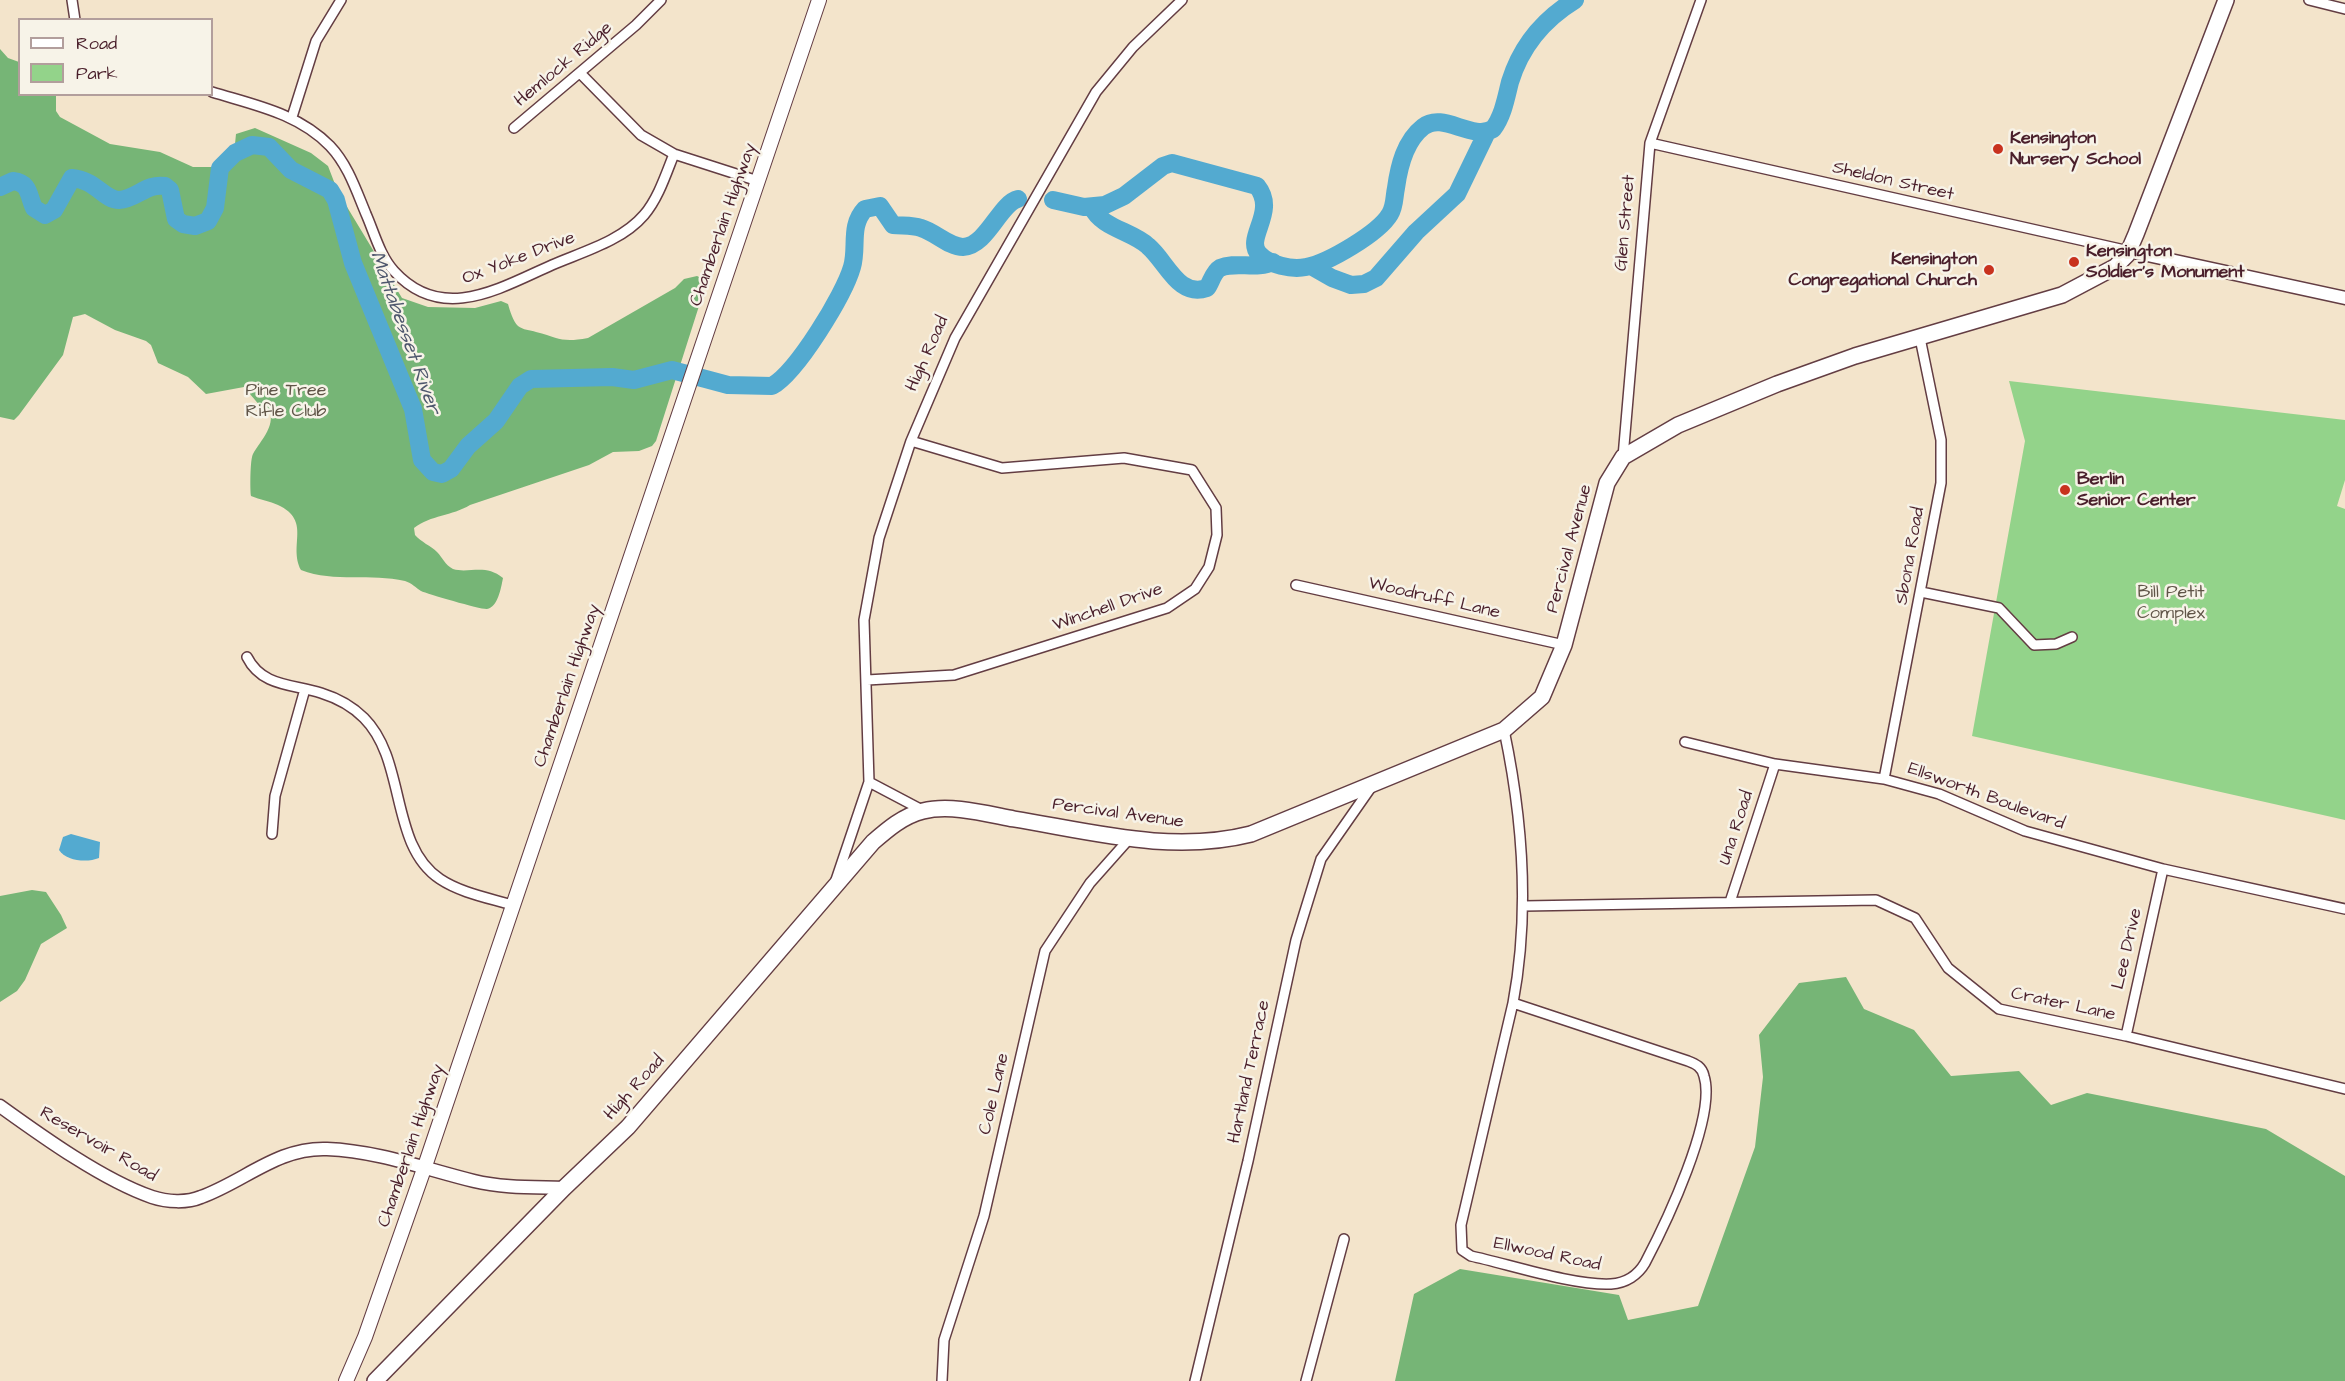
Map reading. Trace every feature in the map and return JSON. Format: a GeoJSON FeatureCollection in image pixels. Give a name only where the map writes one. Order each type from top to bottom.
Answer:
{"type":"FeatureCollection","features":[{"type":"Feature","properties":{"kind":"main road","name":"Chamberlain Highway"},"geometry":{"type":"LineString","coordinates":[[346,1381],[365,1337],[425,1166],[819,0]]}},
{"type":"Feature","properties":{"kind":"main road","name":"Percival Avenue"},"geometry":{"type":"LineString","coordinates":[[834,886],[889,827],[924,811],[937,809],[986,814],[1130,838],[1194,844],[1223,841],[1251,834],[1504,730],[1542,697],[1564,645],[1607,483],[1623,457],[1678,425],[1777,384],[1855,356],[2062,295],[2110,271],[2129,251],[2226,0]]}},
{"type":"Feature","properties":{"kind":"main road","name":"High Road"},"geometry":{"type":"LineString","coordinates":[[375,1381],[642,1111],[834,886]]}},
{"type":"Feature","properties":{"kind":"street"},"geometry":{"type":"LineString","coordinates":[[72,0],[75,18]]}},
{"type":"Feature","properties":{"kind":"street"},"geometry":{"type":"LineString","coordinates":[[292,117],[316,41],[341,0]]}},
{"type":"Feature","properties":{"kind":"street","name":"Hemlock Ridge"},"geometry":{"type":"LineString","coordinates":[[514,128],[636,26],[661,0]]}},
{"type":"Feature","properties":{"kind":"street","name":"High Road"},"geometry":{"type":"LineString","coordinates":[[834,886],[869,782],[864,620],[879,538],[911,441],[955,338],[1096,92],[1133,47],[1182,0]]}},
{"type":"Feature","properties":{"kind":"street","name":"Glen Street"},"geometry":{"type":"LineString","coordinates":[[1623,457],[1650,143],[1701,0]]}},
{"type":"Feature","properties":{"kind":"street"},"geometry":{"type":"LineString","coordinates":[[2309,0],[2345,9]]}},
{"type":"Feature","properties":{"kind":"street"},"geometry":{"type":"LineString","coordinates":[[580,73],[641,135],[674,154],[758,181]]}},
{"type":"Feature","properties":{"kind":"street","name":"Ox Yoke Drive"},"geometry":{"type":"LineString","coordinates":[[213,92],[292,117],[313,130],[342,159],[393,270],[411,286],[432,297],[452,300],[476,297],[504,286],[610,240],[630,228],[644,215],[674,154]]}},
{"type":"Feature","properties":{"kind":"street","name":"Sheldon Street"},"geometry":{"type":"LineString","coordinates":[[1650,143],[2129,251]]}},
{"type":"Feature","properties":{"kind":"street"},"geometry":{"type":"LineString","coordinates":[[2129,251],[2345,298]]}},
{"type":"Feature","properties":{"kind":"street","name":"Sbona Road"},"geometry":{"type":"LineString","coordinates":[[1884,779],[1922,592],[1941,483],[1941,440],[1920,338]]}},
{"type":"Feature","properties":{"kind":"street","name":"Winchell Drive"},"geometry":{"type":"LineString","coordinates":[[867,680],[954,675],[1167,608],[1195,589],[1209,567],[1217,535],[1215,508],[1192,470],[1124,458],[1002,468],[911,441]]}},
{"type":"Feature","properties":{"kind":"street","name":"Woodruff Lane"},"geometry":{"type":"LineString","coordinates":[[1296,585],[1564,645]]}},
{"type":"Feature","properties":{"kind":"street"},"geometry":{"type":"LineString","coordinates":[[1922,592],[1999,608],[2034,645],[2056,644],[2072,637]]}},
{"type":"Feature","properties":{"kind":"street"},"geometry":{"type":"LineString","coordinates":[[247,657],[257,672],[267,679],[337,699],[351,707],[373,729],[388,758],[408,832],[422,864],[452,886],[512,905]]}},
{"type":"Feature","properties":{"kind":"street"},"geometry":{"type":"LineString","coordinates":[[272,834],[275,796],[305,689]]}},
{"type":"Feature","properties":{"kind":"street","name":"Ellwood Road"},"geometry":{"type":"LineString","coordinates":[[1504,730],[1522,854],[1524,906],[1522,943],[1513,1004],[1461,1225],[1462,1250],[1471,1256],[1587,1283],[1613,1284],[1624,1281],[1638,1273],[1645,1263],[1684,1183],[1707,1094],[1704,1075],[1699,1065],[1513,1004]]}},
{"type":"Feature","properties":{"kind":"street","name":"Ellsworth Boulevard"},"geometry":{"type":"LineString","coordinates":[[1684,742],[1775,764],[1884,779],[1939,794],[2025,831],[2163,869],[2345,909]]}},
{"type":"Feature","properties":{"kind":"street","name":"Una Road"},"geometry":{"type":"LineString","coordinates":[[1730,902],[1775,764]]}},
{"type":"Feature","properties":{"kind":"street"},"geometry":{"type":"LineString","coordinates":[[869,782],[924,811]]}},
{"type":"Feature","properties":{"kind":"street","name":"Hartland Terrace"},"geometry":{"type":"LineString","coordinates":[[1195,1381],[1248,1161],[1296,940],[1321,859],[1372,786]]}},
{"type":"Feature","properties":{"kind":"street","name":"Cole Lane"},"geometry":{"type":"LineString","coordinates":[[942,1381],[944,1340],[984,1216],[1045,951],[1090,883],[1130,838]]}},
{"type":"Feature","properties":{"kind":"street","name":"Lee Drive"},"geometry":{"type":"LineString","coordinates":[[2126,1036],[2163,869]]}},
{"type":"Feature","properties":{"kind":"street","name":"Crater Lane"},"geometry":{"type":"LineString","coordinates":[[1524,906],[1876,900],[1915,918],[1948,968],[2000,1009],[2126,1036],[2345,1089]]}},
{"type":"Feature","properties":{"kind":"street","name":"Reservoir Road"},"geometry":{"type":"LineString","coordinates":[[0,1106],[29,1127],[123,1183],[153,1197],[171,1201],[201,1197],[283,1155],[303,1151],[349,1150],[425,1166],[474,1181],[506,1186],[564,1188]]}},
{"type":"Feature","properties":{"kind":"street"},"geometry":{"type":"LineString","coordinates":[[1306,1381],[1344,1239]]}},
{"type":"Feature","properties":{"kind":"green space","name":"Pine Tree Rifle Club"},"geometry":{"type":"Polygon","coordinates":[[[0,49],[8,58],[18,62],[18,96],[56,96],[56,111],[60,117],[110,144],[160,152],[193,167],[214,167],[225,164],[234,154],[236,134],[255,128],[311,153],[328,166],[338,192],[402,298],[428,307],[475,308],[501,301],[508,304],[513,319],[520,327],[572,340],[588,338],[675,288],[684,279],[697,276],[703,279],[699,306],[656,441],[652,446],[639,451],[613,452],[589,465],[427,520],[414,528],[415,535],[437,552],[453,569],[490,571],[503,578],[494,605],[487,609],[425,593],[405,581],[327,576],[301,570],[297,552],[297,526],[294,518],[278,505],[251,496],[252,457],[270,425],[270,413],[267,407],[261,407],[244,387],[206,394],[188,377],[158,363],[151,345],[146,341],[115,330],[85,314],[73,317],[63,355],[19,415],[14,420],[0,417],[0,49]]]}},
{"type":"Feature","properties":{"kind":"green space","name":"Bill Petit Complex"},"geometry":{"type":"Polygon","coordinates":[[[2009,381],[2345,420],[2345,480],[2337,506],[2345,509],[2345,820],[1972,736],[2025,441],[2009,381]]]}},
{"type":"Feature","properties":{"kind":"green space"},"geometry":{"type":"Polygon","coordinates":[[[32,890],[46,892],[67,928],[41,944],[25,980],[17,991],[0,1002],[0,896],[32,890]]]}},
{"type":"Feature","properties":{"kind":"green space"},"geometry":{"type":"Polygon","coordinates":[[[1846,977],[1864,1009],[1914,1030],[1951,1076],[2019,1071],[2051,1105],[2087,1093],[2266,1129],[2345,1176],[2345,1381],[1395,1381],[1414,1294],[1460,1269],[1619,1295],[1628,1320],[1698,1306],[1755,1147],[1763,1077],[1759,1035],[1799,983],[1846,977]]]}},
{"type":"Feature","properties":{"kind":"water"},"geometry":{"type":"Polygon","coordinates":[[[71,834],[100,842],[99,858],[77,860],[62,854],[59,850],[63,837],[71,834]]]}},
{"type":"Feature","properties":{"kind":"waterway","name":"Mattabesset River"},"geometry":{"type":"LineString","coordinates":[[1053,200],[1084,207],[1105,205],[1124,196],[1163,166],[1172,163],[1257,186],[1264,205],[1255,248],[1263,258],[1275,264],[1300,268],[1327,260],[1375,230],[1390,214],[1404,154],[1412,139],[1423,127],[1439,122],[1476,132],[1493,129],[1502,113],[1510,82],[1527,45],[1553,16],[1575,0]]}},
{"type":"Feature","properties":{"kind":"waterway","name":"Mattabesset River"},"geometry":{"type":"LineString","coordinates":[[1311,266],[1332,278],[1351,285],[1364,284],[1376,278],[1416,232],[1457,194],[1487,132]]}},
{"type":"Feature","properties":{"kind":"waterway","name":"Mattabesset River"},"geometry":{"type":"LineString","coordinates":[[0,187],[13,181],[23,184],[28,190],[34,208],[45,215],[54,210],[72,178],[87,182],[109,197],[119,200],[152,187],[165,186],[170,190],[176,219],[183,224],[195,226],[208,221],[215,208],[220,168],[235,153],[252,145],[269,147],[291,170],[330,190],[336,200],[353,263],[413,409],[422,460],[433,472],[442,474],[451,469],[468,446],[496,421],[520,386],[531,379],[612,377],[634,380],[672,370],[728,385],[772,386],[806,350],[840,295],[854,259],[857,222],[865,209],[880,206],[893,225],[921,228],[952,245],[963,247],[979,240],[1005,208],[1018,199]]}},
{"type":"Feature","properties":{"kind":"waterway","name":"Mattabesset River"},"geometry":{"type":"LineString","coordinates":[[1092,207],[1096,214],[1109,225],[1148,246],[1174,277],[1188,288],[1197,290],[1207,288],[1216,272],[1226,266],[1260,265],[1273,262]]}},
{"type":"Feature","properties":{"kind":"place","name":"Kensington Nursery School"},"geometry":{"type":"Point","coordinates":[1998,149]}},
{"type":"Feature","properties":{"kind":"place","name":"Kensington Soldier's Monument"},"geometry":{"type":"Point","coordinates":[2074,262]}},
{"type":"Feature","properties":{"kind":"place","name":"Kensington Congregational Church"},"geometry":{"type":"Point","coordinates":[1989,270]}},
{"type":"Feature","properties":{"kind":"place","name":"Berlin Senior Center"},"geometry":{"type":"Point","coordinates":[2065,490]}}]}
